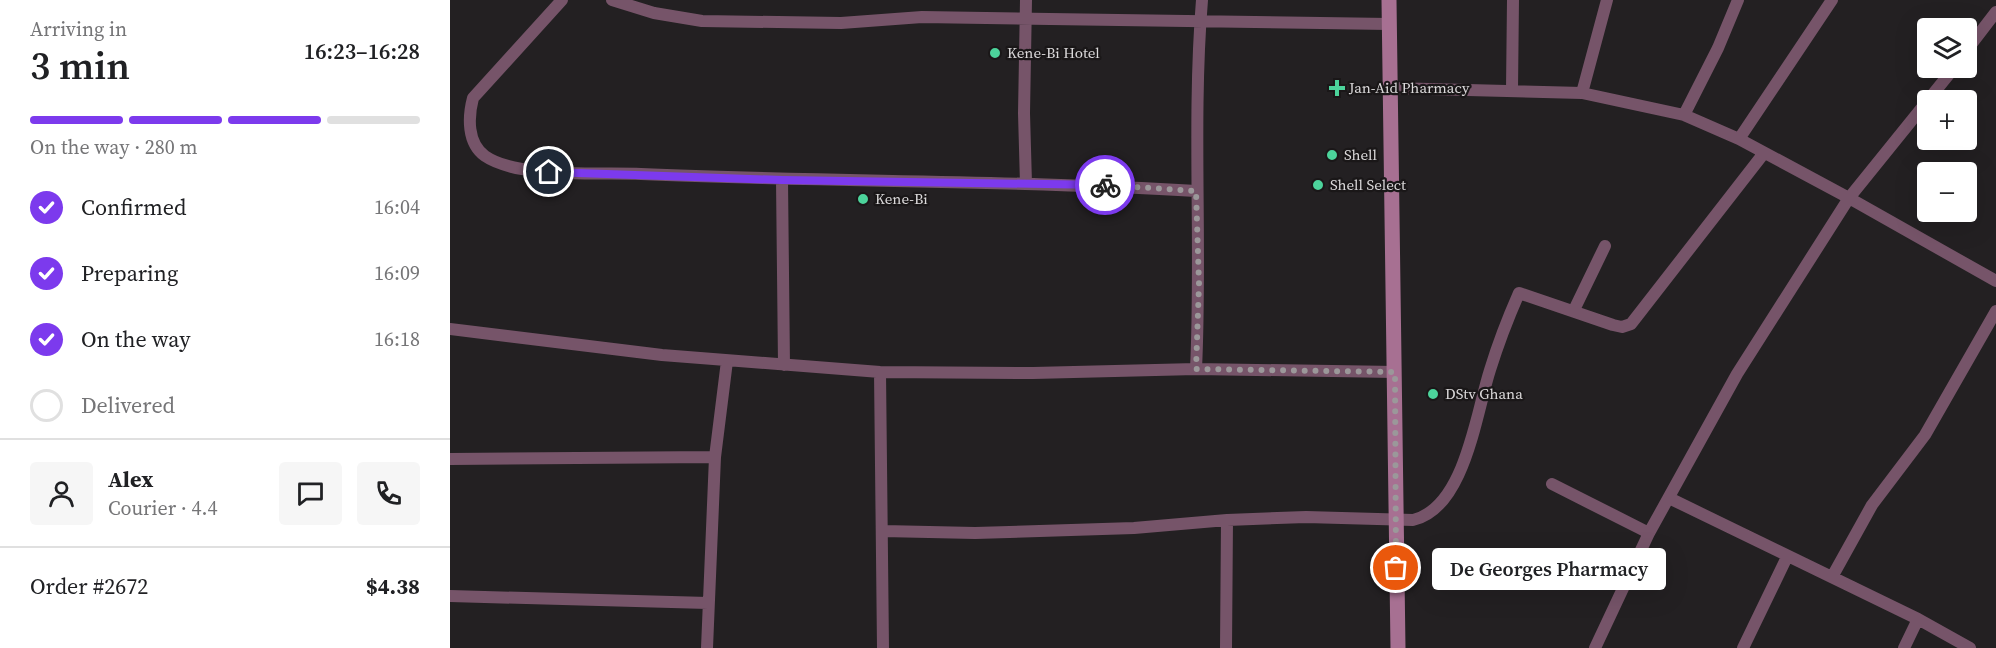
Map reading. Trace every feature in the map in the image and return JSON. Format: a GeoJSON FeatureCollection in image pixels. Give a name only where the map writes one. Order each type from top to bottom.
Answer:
{"type":"FeatureCollection","features":[{"type":"Feature","properties":{"kind":"main road"},"geometry":{"type":"LineString","coordinates":[[1389,0],[1398,648]]}},
{"type":"Feature","properties":{"kind":"street"},"geometry":{"type":"LineString","coordinates":[[562,0],[473,98],[468,115],[471,133],[477,149],[486,158],[530,171],[782,180],[1124,186],[1196,191]]}},
{"type":"Feature","properties":{"kind":"street"},"geometry":{"type":"LineString","coordinates":[[612,0],[654,13],[702,21],[841,22],[922,17],[1389,24]]}},
{"type":"Feature","properties":{"kind":"street"},"geometry":{"type":"LineString","coordinates":[[1026,0],[1024,113],[1026,184]]}},
{"type":"Feature","properties":{"kind":"street"},"geometry":{"type":"LineString","coordinates":[[1196,369],[1199,284],[1196,191],[1202,0]]}},
{"type":"Feature","properties":{"kind":"street"},"geometry":{"type":"LineString","coordinates":[[1512,89],[1513,0]]}},
{"type":"Feature","properties":{"kind":"street"},"geometry":{"type":"LineString","coordinates":[[1582,93],[1607,0]]}},
{"type":"Feature","properties":{"kind":"street"},"geometry":{"type":"LineString","coordinates":[[1684,115],[1718,48],[1737,0]]}},
{"type":"Feature","properties":{"kind":"street"},"geometry":{"type":"LineString","coordinates":[[1739,139],[1832,0]]}},
{"type":"Feature","properties":{"kind":"street"},"geometry":{"type":"LineString","coordinates":[[1977,37],[1996,12]]}},
{"type":"Feature","properties":{"kind":"street"},"geometry":{"type":"LineString","coordinates":[[1595,648],[1649,533],[1737,374],[1849,198],[1946,78]]}},
{"type":"Feature","properties":{"kind":"street"},"geometry":{"type":"LineString","coordinates":[[1390,88],[1512,89],[1582,93],[1684,115],[1739,139],[1996,281]]}},
{"type":"Feature","properties":{"kind":"street"},"geometry":{"type":"LineString","coordinates":[[883,531],[975,533],[1134,528],[1227,520],[1396,518],[1413,520],[1425,517],[1444,500],[1463,465],[1489,372],[1519,293],[1622,327],[1631,324],[1764,153]]}},
{"type":"Feature","properties":{"kind":"street"},"geometry":{"type":"LineString","coordinates":[[782,180],[784,365]]}},
{"type":"Feature","properties":{"kind":"street"},"geometry":{"type":"LineString","coordinates":[[1574,310],[1605,246]]}},
{"type":"Feature","properties":{"kind":"street"},"geometry":{"type":"LineString","coordinates":[[1832,577],[1872,505],[1939,413],[1996,311]]}},
{"type":"Feature","properties":{"kind":"street"},"geometry":{"type":"LineString","coordinates":[[450,329],[727,361],[880,372],[1196,369],[1395,372]]}},
{"type":"Feature","properties":{"kind":"street"},"geometry":{"type":"LineString","coordinates":[[707,648],[715,457],[727,361]]}},
{"type":"Feature","properties":{"kind":"street"},"geometry":{"type":"LineString","coordinates":[[880,372],[883,648]]}},
{"type":"Feature","properties":{"kind":"street"},"geometry":{"type":"LineString","coordinates":[[450,459],[715,457]]}},
{"type":"Feature","properties":{"kind":"street"},"geometry":{"type":"LineString","coordinates":[[1552,484],[1649,533]]}},
{"type":"Feature","properties":{"kind":"street"},"geometry":{"type":"LineString","coordinates":[[1669,498],[1918,619],[1970,648]]}},
{"type":"Feature","properties":{"kind":"street"},"geometry":{"type":"LineString","coordinates":[[1226,648],[1227,520]]}},
{"type":"Feature","properties":{"kind":"street"},"geometry":{"type":"LineString","coordinates":[[1743,648],[1787,557]]}},
{"type":"Feature","properties":{"kind":"street"},"geometry":{"type":"LineString","coordinates":[[450,596],[708,603]]}},
{"type":"Feature","properties":{"kind":"street"},"geometry":{"type":"LineString","coordinates":[[1904,648],[1918,619]]}},
{"type":"Feature","properties":{"kind":"way so far"},"geometry":{"type":"LineString","coordinates":[[1105,185],[1196,191],[1199,284],[1196,369],[1395,372],[1396,568]]}},
{"type":"Feature","properties":{"kind":"place","name":"Kene-Bi Hotel"},"geometry":{"type":"Point","coordinates":[995,53]}},
{"type":"Feature","properties":{"kind":"place","name":"Jan-Aid Pharmacy"},"geometry":{"type":"Point","coordinates":[1337,88]}},
{"type":"Feature","properties":{"kind":"place","name":"Shell"},"geometry":{"type":"Point","coordinates":[1332,155]}},
{"type":"Feature","properties":{"kind":"place","name":"Shell Select"},"geometry":{"type":"Point","coordinates":[1318,185]}},
{"type":"Feature","properties":{"kind":"place","name":"Kene-Bi"},"geometry":{"type":"Point","coordinates":[863,199]}},
{"type":"Feature","properties":{"kind":"place","name":"DStv Ghana"},"geometry":{"type":"Point","coordinates":[1433,394]}},
{"type":"Feature","properties":{"kind":"place","name":"De Georges Pharmacy"},"geometry":{"type":"Point","coordinates":[1396,568]}},
{"type":"Feature","properties":{"kind":"route"},"geometry":{"type":"LineString","coordinates":[[549,172],[608,172],[782,180],[1105,185]]}}]}
